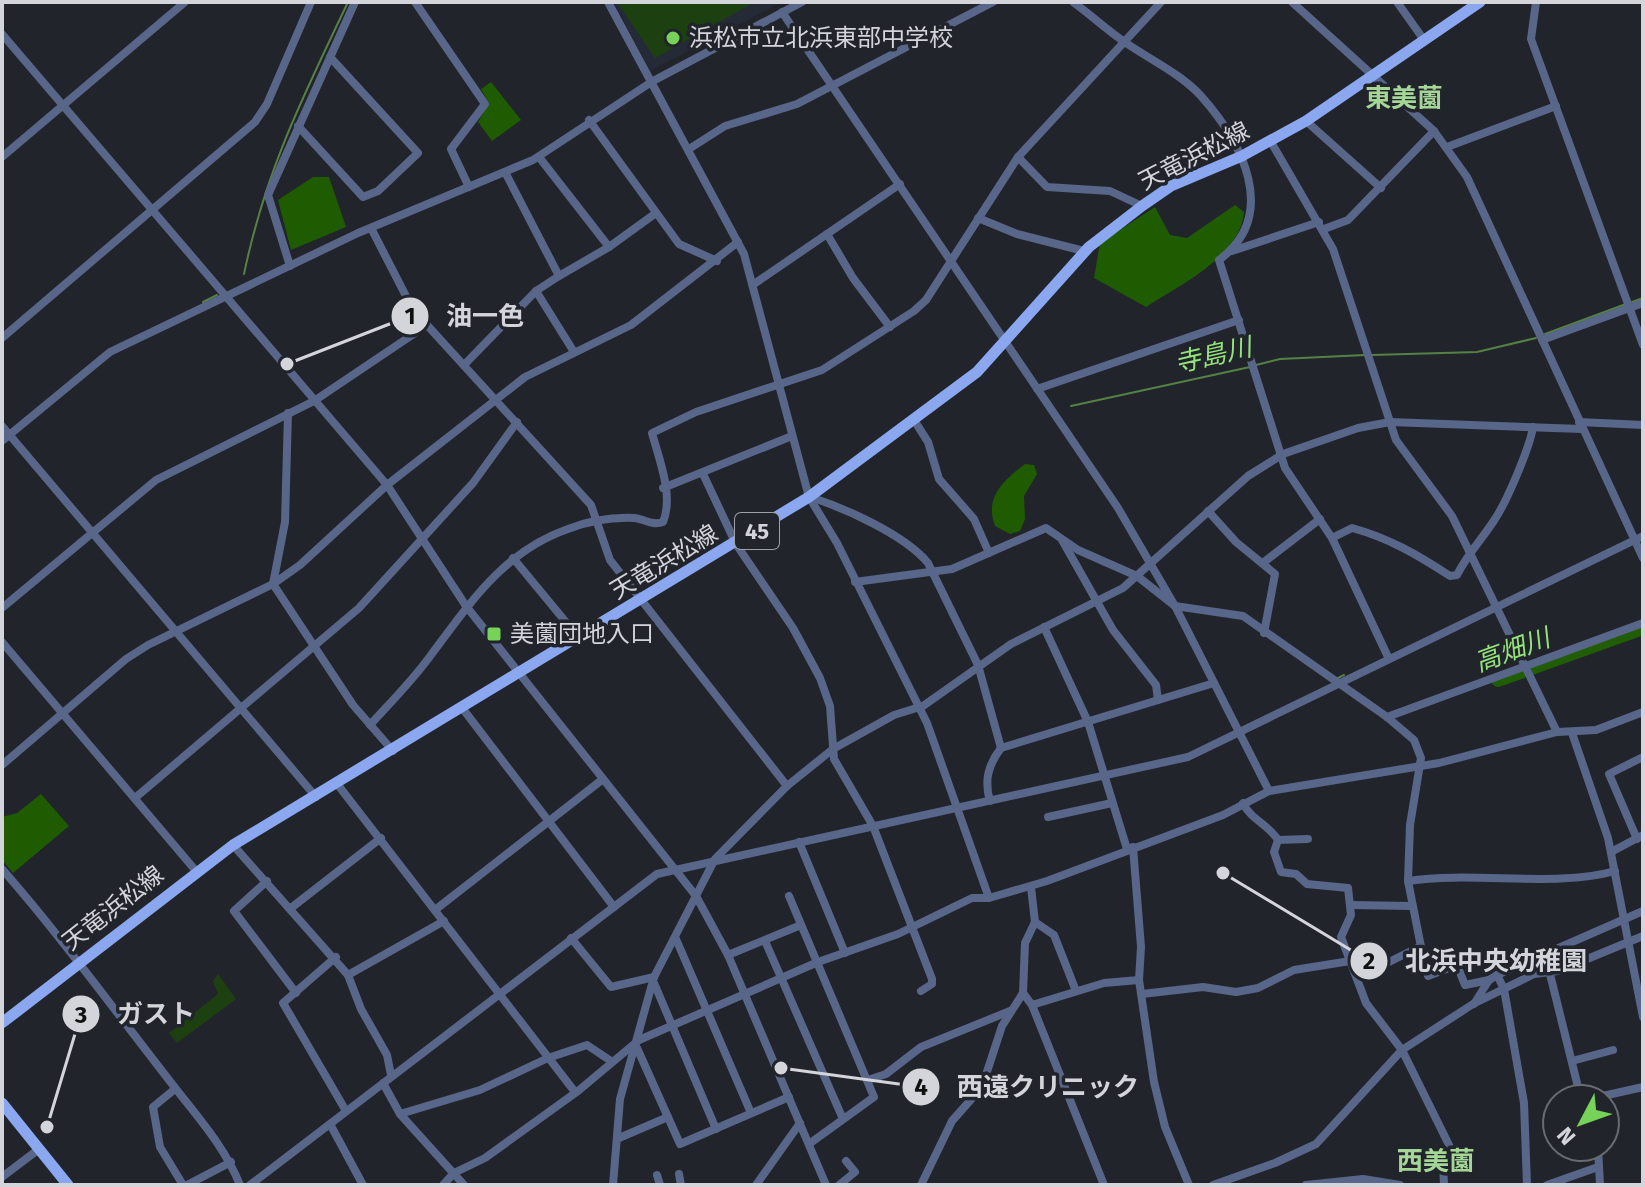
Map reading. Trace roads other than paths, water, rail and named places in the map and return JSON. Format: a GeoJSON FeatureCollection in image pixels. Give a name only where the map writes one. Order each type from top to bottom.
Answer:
{"type":"FeatureCollection","features":[{"type":"Feature","properties":{"kind":"main road","name":"天竜浜松線"},"geometry":{"type":"LineString","coordinates":[[2,1023],[233,845],[580,639],[809,497],[977,372],[1084,251],[1142,206],[1171,186],[1242,156],[1306,121],[1480,2]]}},
{"type":"Feature","properties":{"kind":"main road"},"geometry":{"type":"LineString","coordinates":[[2,1103],[68,1185]]}},
{"type":"Feature","properties":{"kind":"street"},"geometry":{"type":"LineString","coordinates":[[2,157],[185,2]]}},
{"type":"Feature","properties":{"kind":"street"},"geometry":{"type":"LineString","coordinates":[[2,338],[255,122],[267,104],[311,2]]}},
{"type":"Feature","properties":{"kind":"street"},"geometry":{"type":"LineString","coordinates":[[290,266],[268,195],[355,2]]}},
{"type":"Feature","properties":{"kind":"street"},"geometry":{"type":"LineString","coordinates":[[415,2],[485,104],[451,149],[469,187]]}},
{"type":"Feature","properties":{"kind":"street"},"geometry":{"type":"LineString","coordinates":[[608,2],[738,242],[754,284],[809,497],[927,723],[989,898]]}},
{"type":"Feature","properties":{"kind":"street"},"geometry":{"type":"LineString","coordinates":[[6,438],[110,352],[371,228],[539,157],[589,120],[653,81],[802,2]]}},
{"type":"Feature","properties":{"kind":"street"},"geometry":{"type":"LineString","coordinates":[[689,149],[725,126],[797,104],[831,83],[993,2]]}},
{"type":"Feature","properties":{"kind":"street"},"geometry":{"type":"LineString","coordinates":[[1073,2],[1200,95],[1242,156],[1251,202],[1250,223],[1231,251],[1219,260],[1285,468],[1332,538],[1389,659]]}},
{"type":"Feature","properties":{"kind":"street"},"geometry":{"type":"LineString","coordinates":[[370,725],[429,658],[466,606],[513,558],[541,538],[597,520],[637,518],[656,525],[663,522],[667,512],[652,433],[696,412],[780,387],[830,366],[926,300],[1018,157],[1161,2]]}},
{"type":"Feature","properties":{"kind":"street"},"geometry":{"type":"LineString","coordinates":[[1293,2],[1434,131],[1447,147],[1485,214],[1581,426],[1639,538],[1643,558]]}},
{"type":"Feature","properties":{"kind":"street"},"geometry":{"type":"LineString","coordinates":[[1397,2],[1424,40]]}},
{"type":"Feature","properties":{"kind":"street"},"geometry":{"type":"LineString","coordinates":[[1536,2],[1531,39],[1643,345]]}},
{"type":"Feature","properties":{"kind":"street"},"geometry":{"type":"LineString","coordinates":[[782,12],[1151,562],[1269,791]]}},
{"type":"Feature","properties":{"kind":"street"},"geometry":{"type":"LineString","coordinates":[[2,34],[387,485],[466,606],[696,896],[746,995],[826,1185]]}},
{"type":"Feature","properties":{"kind":"street"},"geometry":{"type":"LineString","coordinates":[[298,126],[363,197],[378,191],[418,153],[330,57]]}},
{"type":"Feature","properties":{"kind":"street"},"geometry":{"type":"LineString","coordinates":[[1447,147],[1556,106]]}},
{"type":"Feature","properties":{"kind":"street"},"geometry":{"type":"LineString","coordinates":[[589,120],[679,244],[717,261]]}},
{"type":"Feature","properties":{"kind":"street"},"geometry":{"type":"LineString","coordinates":[[1306,121],[1381,188]]}},
{"type":"Feature","properties":{"kind":"street"},"geometry":{"type":"LineString","coordinates":[[1231,251],[1348,220],[1434,131]]}},
{"type":"Feature","properties":{"kind":"street"},"geometry":{"type":"LineString","coordinates":[[1271,142],[1321,226],[1396,440],[1443,501],[1557,732]]}},
{"type":"Feature","properties":{"kind":"street"},"geometry":{"type":"LineString","coordinates":[[539,157],[609,247]]}},
{"type":"Feature","properties":{"kind":"street"},"geometry":{"type":"LineString","coordinates":[[1018,157],[1047,187],[1110,191],[1142,206]]}},
{"type":"Feature","properties":{"kind":"street"},"geometry":{"type":"LineString","coordinates":[[505,172],[559,276]]}},
{"type":"Feature","properties":{"kind":"street"},"geometry":{"type":"LineString","coordinates":[[754,284],[900,184]]}},
{"type":"Feature","properties":{"kind":"street"},"geometry":{"type":"LineString","coordinates":[[464,365],[536,291],[609,247],[656,213]]}},
{"type":"Feature","properties":{"kind":"street"},"geometry":{"type":"LineString","coordinates":[[978,218],[1017,234],[1084,251]]}},
{"type":"Feature","properties":{"kind":"street"},"geometry":{"type":"LineString","coordinates":[[371,228],[408,300],[427,325],[582,494],[597,520],[610,560],[787,786]]}},
{"type":"Feature","properties":{"kind":"street"},"geometry":{"type":"LineString","coordinates":[[827,234],[853,278],[890,327]]}},
{"type":"Feature","properties":{"kind":"street"},"geometry":{"type":"LineString","coordinates":[[2,765],[126,659],[175,631],[273,584],[300,565],[387,485],[495,399],[525,377],[631,325],[738,242]]}},
{"type":"Feature","properties":{"kind":"street"},"geometry":{"type":"LineString","coordinates":[[536,291],[574,352]]}},
{"type":"Feature","properties":{"kind":"street"},"geometry":{"type":"LineString","coordinates":[[1542,340],[1628,305],[1643,303]]}},
{"type":"Feature","properties":{"kind":"street"},"geometry":{"type":"LineString","coordinates":[[1037,389],[1239,320]]}},
{"type":"Feature","properties":{"kind":"street"},"geometry":{"type":"LineString","coordinates":[[2,608],[156,480],[314,401],[427,325]]}},
{"type":"Feature","properties":{"kind":"street"},"geometry":{"type":"LineString","coordinates":[[288,413],[285,522],[273,584],[370,725],[394,751]]}},
{"type":"Feature","properties":{"kind":"street"},"geometry":{"type":"LineString","coordinates":[[914,420],[928,442],[939,479],[974,519],[989,553]]}},
{"type":"Feature","properties":{"kind":"street"},"geometry":{"type":"LineString","coordinates":[[135,798],[359,608],[473,483],[517,422]]}},
{"type":"Feature","properties":{"kind":"street"},"geometry":{"type":"LineString","coordinates":[[613,1185],[620,1099],[654,979],[715,859],[787,786],[833,749],[894,715],[918,708],[978,665],[1044,627],[1097,602],[1137,576],[1259,466],[1283,454],[1358,428],[1390,422],[1533,427],[1643,425]]}},
{"type":"Feature","properties":{"kind":"street"},"geometry":{"type":"LineString","coordinates":[[2,426],[6,438],[92,532],[316,797]]}},
{"type":"Feature","properties":{"kind":"street"},"geometry":{"type":"LineString","coordinates":[[1332,538],[1352,528],[1370,533],[1407,548],[1455,577],[1469,551],[1501,509],[1531,442],[1533,427]]}},
{"type":"Feature","properties":{"kind":"street"},"geometry":{"type":"LineString","coordinates":[[663,488],[792,436]]}},
{"type":"Feature","properties":{"kind":"street"},"geometry":{"type":"LineString","coordinates":[[703,474],[736,544],[793,628],[820,678],[830,706],[834,759],[873,826],[881,856],[932,979],[932,984],[921,991]]}},
{"type":"Feature","properties":{"kind":"street"},"geometry":{"type":"LineString","coordinates":[[809,497],[865,520],[920,554],[933,573],[978,665],[1001,748]]}},
{"type":"Feature","properties":{"kind":"street"},"geometry":{"type":"LineString","coordinates":[[1208,511],[1236,542],[1275,574],[1264,633]]}},
{"type":"Feature","properties":{"kind":"street"},"geometry":{"type":"LineString","coordinates":[[1264,562],[1320,519]]}},
{"type":"Feature","properties":{"kind":"street"},"geometry":{"type":"LineString","coordinates":[[855,582],[933,573],[1046,528],[1078,550],[1137,576],[1175,606],[1232,612],[1387,717],[1414,740],[1420,764],[1410,825],[1408,881],[1419,947],[1428,976],[1457,965],[1465,985],[1493,977],[1643,911]]}},
{"type":"Feature","properties":{"kind":"street"},"geometry":{"type":"LineString","coordinates":[[250,1185],[498,993],[657,874],[672,867],[1188,757],[1639,538]]}},
{"type":"Feature","properties":{"kind":"street"},"geometry":{"type":"LineString","coordinates":[[1061,539],[1113,630],[1156,685],[1158,700]]}},
{"type":"Feature","properties":{"kind":"street"},"geometry":{"type":"LineString","coordinates":[[513,558],[580,639]]}},
{"type":"Feature","properties":{"kind":"street"},"geometry":{"type":"LineString","coordinates":[[1387,717],[1643,623]]}},
{"type":"Feature","properties":{"kind":"street"},"geometry":{"type":"LineString","coordinates":[[1044,627],[1088,722],[1112,803],[1130,848],[1141,947],[1139,980],[1160,1109],[1189,1185]]}},
{"type":"Feature","properties":{"kind":"street"},"geometry":{"type":"LineString","coordinates":[[2,642],[196,871]]}},
{"type":"Feature","properties":{"kind":"street"},"geometry":{"type":"LineString","coordinates":[[990,801],[986,786],[989,769],[1001,748],[1214,683]]}},
{"type":"Feature","properties":{"kind":"street"},"geometry":{"type":"LineString","coordinates":[[463,709],[614,907]]}},
{"type":"Feature","properties":{"kind":"street"},"geometry":{"type":"LineString","coordinates":[[443,1185],[454,1173],[502,1147],[611,1061],[638,1044],[818,962],[912,927],[972,898],[989,898],[1031,887],[1211,820],[1269,791],[1420,764],[1557,732],[1596,730],[1643,712]]}},
{"type":"Feature","properties":{"kind":"street"},"geometry":{"type":"LineString","coordinates":[[1572,733],[1611,852],[1643,1017]]}},
{"type":"Feature","properties":{"kind":"street"},"geometry":{"type":"LineString","coordinates":[[1611,852],[1640,837],[1609,774],[1643,757]]}},
{"type":"Feature","properties":{"kind":"street"},"geometry":{"type":"LineString","coordinates":[[435,910],[551,823],[603,779]]}},
{"type":"Feature","properties":{"kind":"street"},"geometry":{"type":"LineString","coordinates":[[338,785],[575,1092]]}},
{"type":"Feature","properties":{"kind":"street"},"geometry":{"type":"LineString","coordinates":[[1048,817],[1112,803]]}},
{"type":"Feature","properties":{"kind":"street"},"geometry":{"type":"LineString","coordinates":[[1243,803],[1252,818],[1263,823],[1278,840]]}},
{"type":"Feature","properties":{"kind":"street"},"geometry":{"type":"LineString","coordinates":[[291,908],[381,838]]}},
{"type":"Feature","properties":{"kind":"street"},"geometry":{"type":"LineString","coordinates":[[1278,840],[1308,839]]}},
{"type":"Feature","properties":{"kind":"street"},"geometry":{"type":"LineString","coordinates":[[1278,840],[1274,852],[1281,872],[1296,874],[1307,884],[1348,888],[1351,905],[1349,921],[1341,937],[1366,1003],[1402,1050],[1452,1152],[1443,1164],[1444,1185]]}},
{"type":"Feature","properties":{"kind":"street"},"geometry":{"type":"LineString","coordinates":[[799,842],[845,953]]}},
{"type":"Feature","properties":{"kind":"street"},"geometry":{"type":"LineString","coordinates":[[233,845],[336,957],[387,1055],[391,1075]]}},
{"type":"Feature","properties":{"kind":"street"},"geometry":{"type":"LineString","coordinates":[[2,869],[81,962],[175,1089],[209,1129],[231,1162],[240,1184]]}},
{"type":"Feature","properties":{"kind":"street"},"geometry":{"type":"LineString","coordinates":[[1408,881],[1460,875],[1591,877],[1615,871]]}},
{"type":"Feature","properties":{"kind":"street"},"geometry":{"type":"LineString","coordinates":[[267,881],[234,911],[296,993]]}},
{"type":"Feature","properties":{"kind":"street"},"geometry":{"type":"LineString","coordinates":[[921,1185],[952,1121],[982,1087],[1002,1026],[1023,993],[1025,943],[1035,922],[1031,887]]}},
{"type":"Feature","properties":{"kind":"street"},"geometry":{"type":"LineString","coordinates":[[789,896],[874,1097],[809,1144]]}},
{"type":"Feature","properties":{"kind":"street"},"geometry":{"type":"LineString","coordinates":[[1351,905],[1411,906]]}},
{"type":"Feature","properties":{"kind":"street"},"geometry":{"type":"LineString","coordinates":[[348,975],[444,921]]}},
{"type":"Feature","properties":{"kind":"street"},"geometry":{"type":"LineString","coordinates":[[1035,922],[1054,935],[1076,991]]}},
{"type":"Feature","properties":{"kind":"street"},"geometry":{"type":"LineString","coordinates":[[728,955],[801,925]]}},
{"type":"Feature","properties":{"kind":"street"},"geometry":{"type":"LineString","coordinates":[[1213,1185],[1236,1181],[1325,1137],[1402,1050],[1473,1004],[1534,974],[1551,972],[1643,936]]}},
{"type":"Feature","properties":{"kind":"street"},"geometry":{"type":"LineString","coordinates":[[571,938],[611,987],[654,979]]}},
{"type":"Feature","properties":{"kind":"street"},"geometry":{"type":"LineString","coordinates":[[676,939],[751,1113]]}},
{"type":"Feature","properties":{"kind":"street"},"geometry":{"type":"LineString","coordinates":[[765,941],[843,1119]]}},
{"type":"Feature","properties":{"kind":"street"},"geometry":{"type":"LineString","coordinates":[[1356,975],[1367,973],[1419,947]]}},
{"type":"Feature","properties":{"kind":"street"},"geometry":{"type":"LineString","coordinates":[[1545,954],[1577,1083]]}},
{"type":"Feature","properties":{"kind":"street"},"geometry":{"type":"LineString","coordinates":[[336,957],[283,1003],[346,1111]]}},
{"type":"Feature","properties":{"kind":"street"},"geometry":{"type":"LineString","coordinates":[[1142,994],[1203,987],[1236,992],[1258,988],[1294,970],[1350,961]]}},
{"type":"Feature","properties":{"kind":"street"},"geometry":{"type":"LineString","coordinates":[[1493,977],[1504,989],[1524,1103],[1527,1185]]}},
{"type":"Feature","properties":{"kind":"street"},"geometry":{"type":"LineString","coordinates":[[1473,1004],[1493,977]]}},
{"type":"Feature","properties":{"kind":"street"},"geometry":{"type":"LineString","coordinates":[[654,979],[716,1129]]}},
{"type":"Feature","properties":{"kind":"street"},"geometry":{"type":"LineString","coordinates":[[1032,1005],[1104,983],[1139,980]]}},
{"type":"Feature","properties":{"kind":"street"},"geometry":{"type":"LineString","coordinates":[[1023,993],[1032,1005],[1104,1185]]}},
{"type":"Feature","properties":{"kind":"street"},"geometry":{"type":"LineString","coordinates":[[868,1080],[886,1074],[921,1047],[1012,1010]]}},
{"type":"Feature","properties":{"kind":"street"},"geometry":{"type":"LineString","coordinates":[[638,1044],[680,1144],[789,1097]]}},
{"type":"Feature","properties":{"kind":"street"},"geometry":{"type":"LineString","coordinates":[[400,1114],[480,1090],[548,1058],[587,1045],[611,1061]]}},
{"type":"Feature","properties":{"kind":"street"},"geometry":{"type":"LineString","coordinates":[[1572,1061],[1613,1050]]}},
{"type":"Feature","properties":{"kind":"street"},"geometry":{"type":"LineString","coordinates":[[383,1083],[400,1114],[464,1185]]}},
{"type":"Feature","properties":{"kind":"street"},"geometry":{"type":"LineString","coordinates":[[1621,1092],[1643,1087]]}},
{"type":"Feature","properties":{"kind":"street"},"geometry":{"type":"LineString","coordinates":[[175,1089],[153,1107],[160,1147],[185,1185],[231,1162]]}},
{"type":"Feature","properties":{"kind":"street"},"geometry":{"type":"LineString","coordinates":[[619,1138],[668,1117]]}},
{"type":"Feature","properties":{"kind":"street"},"geometry":{"type":"LineString","coordinates":[[756,1185],[800,1123]]}},
{"type":"Feature","properties":{"kind":"street"},"geometry":{"type":"LineString","coordinates":[[330,1124],[363,1185]]}},
{"type":"Feature","properties":{"kind":"street"},"geometry":{"type":"LineString","coordinates":[[2,1177],[39,1149]]}},
{"type":"Feature","properties":{"kind":"street"},"geometry":{"type":"LineString","coordinates":[[839,1185],[855,1172],[846,1161]]}},
{"type":"Feature","properties":{"kind":"street"},"geometry":{"type":"LineString","coordinates":[[1598,1163],[1600,1185]]}},
{"type":"Feature","properties":{"kind":"street"},"geometry":{"type":"LineString","coordinates":[[1547,1185],[1598,1167]]}},
{"type":"Feature","properties":{"kind":"street"},"geometry":{"type":"LineString","coordinates":[[679,1174],[681,1185]]}},
{"type":"Feature","properties":{"kind":"street"},"geometry":{"type":"LineString","coordinates":[[657,1175],[660,1185]]}},
{"type":"Feature","properties":{"kind":"street"},"geometry":{"type":"LineString","coordinates":[[1306,1185],[1363,1179],[1400,1185]]}},
{"type":"Feature","properties":{"kind":"waterway"},"geometry":{"type":"LineString","coordinates":[[244,274],[275,167],[301,102],[348,2]]}},
{"type":"Feature","properties":{"kind":"waterway"},"geometry":{"type":"LineString","coordinates":[[203,302],[217,295]]}},
{"type":"Feature","properties":{"kind":"waterway","name":"寺島川"},"geometry":{"type":"LineString","coordinates":[[1632,302],[1643,298]]}},
{"type":"Feature","properties":{"kind":"waterway","name":"寺島川"},"geometry":{"type":"LineString","coordinates":[[1545,334],[1626,304]]}},
{"type":"Feature","properties":{"kind":"waterway","name":"寺島川"},"geometry":{"type":"LineString","coordinates":[[1372,355],[1477,352],[1536,338]]}},
{"type":"Feature","properties":{"kind":"waterway","name":"寺島川"},"geometry":{"type":"LineString","coordinates":[[1256,365],[1280,359],[1365,355]]}},
{"type":"Feature","properties":{"kind":"waterway","name":"寺島川"},"geometry":{"type":"LineString","coordinates":[[1071,406],[1250,367]]}},
{"type":"Feature","properties":{"kind":"waterway","name":"高畑川"},"geometry":{"type":"LineString","coordinates":[[1498,680],[1643,628]]}},
{"type":"Feature","properties":{"kind":"waterway","name":"高畑川"},"geometry":{"type":"LineString","coordinates":[[1338,678],[1344,675]]}},
{"type":"Feature","properties":{"kind":"place","name":"浜松市立北浜東部中学校"},"geometry":{"type":"Point","coordinates":[673,38]}},
{"type":"Feature","properties":{"kind":"place","name":"油一色"},"geometry":{"type":"Point","coordinates":[287,364]}},
{"type":"Feature","properties":{"kind":"place","name":"美薗団地入口"},"geometry":{"type":"Point","coordinates":[494,634]}},
{"type":"Feature","properties":{"kind":"place","name":"北浜中央幼稚園"},"geometry":{"type":"Point","coordinates":[1223,873]}},
{"type":"Feature","properties":{"kind":"place","name":"西遠クリニック"},"geometry":{"type":"Point","coordinates":[781,1068]}},
{"type":"Feature","properties":{"kind":"place","name":"ガスト"},"geometry":{"type":"Point","coordinates":[47,1127]}},
{"type":"Feature","properties":{"kind":"district","name":"東美薗"},"geometry":{"type":"Point","coordinates":[1404,98]}},
{"type":"Feature","properties":{"kind":"district","name":"西美薗"},"geometry":{"type":"Point","coordinates":[1436,1161]}}]}
